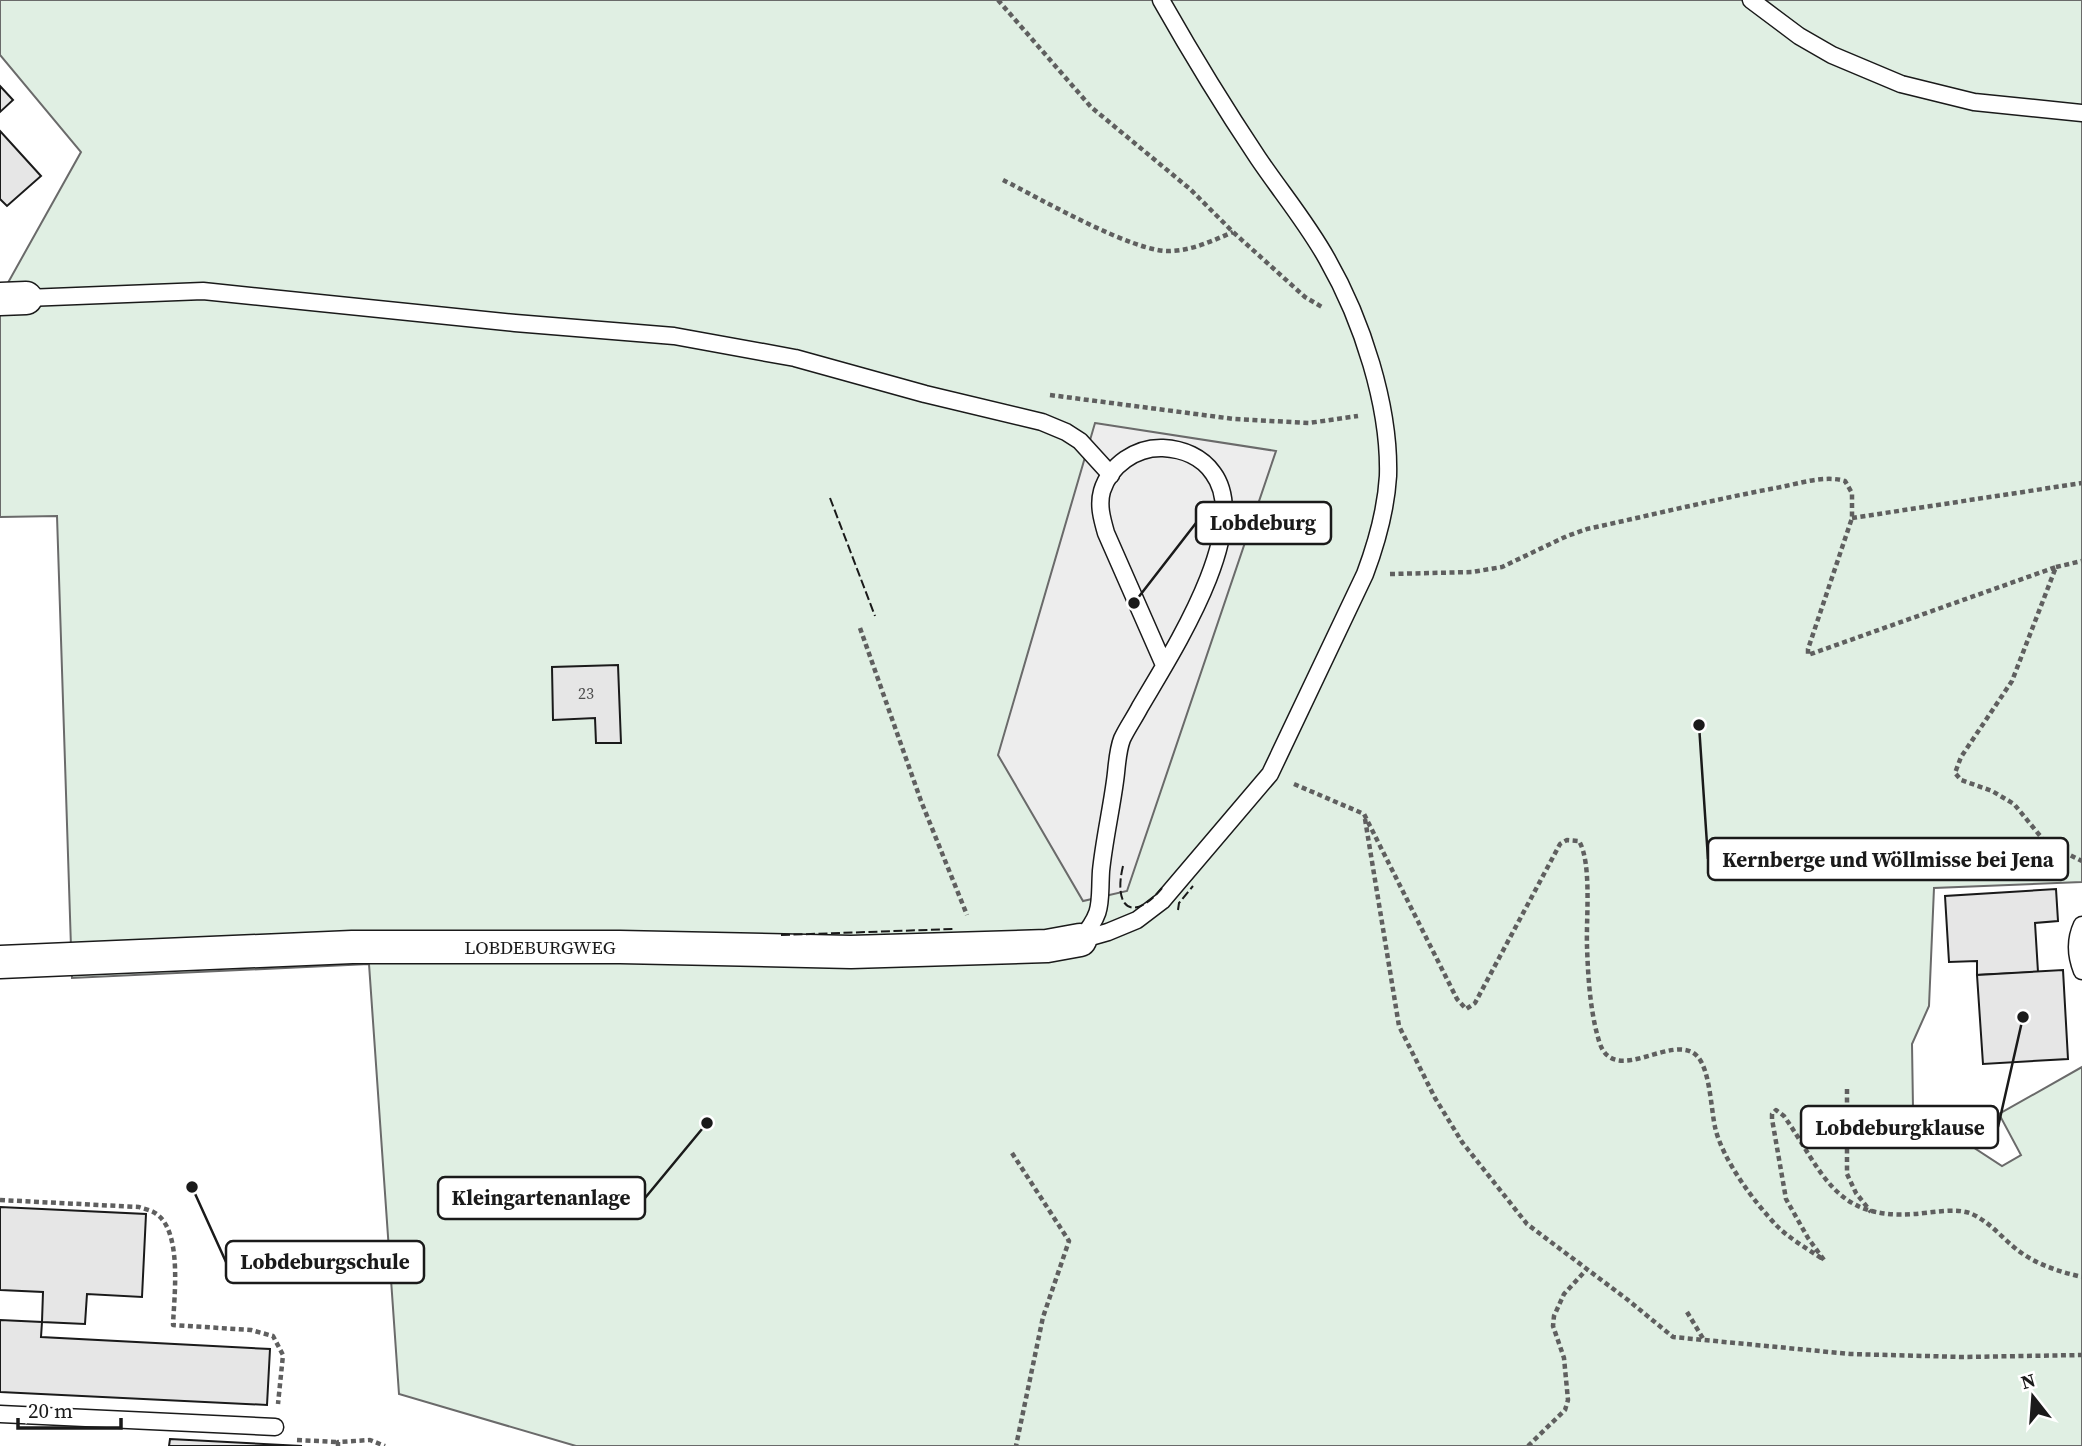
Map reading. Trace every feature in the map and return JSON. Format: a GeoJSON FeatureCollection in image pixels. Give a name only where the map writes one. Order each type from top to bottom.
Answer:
{"type":"FeatureCollection","features":[{"type":"Feature","properties":{"kind":"street","name":"LOBDEBURGWEG"},"geometry":{"type":"LineString","coordinates":[[0,961],[352,947],[620,947],[851,952],[993,949],[1047,946],[1080,940]]}},
{"type":"Feature","properties":{"kind":"lane"},"geometry":{"type":"LineString","coordinates":[[1080,940],[1137,920],[1162,901],[1270,774],[1365,574],[1377,543],[1385,499],[1387,445],[1383,413],[1358,330],[1328,260],[1257,157],[1161,0]]}},
{"type":"Feature","properties":{"kind":"lane"},"geometry":{"type":"LineString","coordinates":[[1751,0],[1799,36],[1832,55],[1901,84],[1974,102],[2082,113]]}},
{"type":"Feature","properties":{"kind":"lane"},"geometry":{"type":"LineString","coordinates":[[13,298],[202,291],[516,323],[674,335],[795,358],[925,394],[1042,422],[1080,441],[1111,475]]}},
{"type":"Feature","properties":{"kind":"lane"},"geometry":{"type":"LineString","coordinates":[[1080,940],[1095,922],[1101,904],[1101,871],[1122,740],[1183,633],[1209,576],[1223,534],[1224,506],[1220,482],[1206,463],[1184,451],[1161,448],[1137,452],[1121,462],[1102,491],[1101,514],[1106,533],[1164,665]]}},
{"type":"Feature","properties":{"kind":"lane"},"geometry":{"type":"LineString","coordinates":[[2082,925],[2077,958],[2082,971]]}},
{"type":"Feature","properties":{"kind":"lane"},"geometry":{"type":"LineString","coordinates":[[0,1414],[275,1427]]}},
{"type":"Feature","properties":{"kind":"path"},"geometry":{"type":"LineString","coordinates":[[998,0],[1091,107],[1189,189],[1305,297],[1358,330]]}},
{"type":"Feature","properties":{"kind":"path"},"geometry":{"type":"LineString","coordinates":[[1003,180],[1135,245],[1168,252],[1198,247],[1233,232]]}},
{"type":"Feature","properties":{"kind":"path"},"geometry":{"type":"LineString","coordinates":[[1044,395],[1234,419],[1309,423],[1383,413]]}},
{"type":"Feature","properties":{"kind":"path"},"geometry":{"type":"LineString","coordinates":[[1365,574],[1472,572],[1502,567],[1555,541],[1587,529],[1695,504],[1814,481],[1838,479],[1845,481],[1852,493],[1852,518],[1808,655],[2056,567],[2082,561]]}},
{"type":"Feature","properties":{"kind":"path"},"geometry":{"type":"LineString","coordinates":[[1852,518],[2082,483]]}},
{"type":"Feature","properties":{"kind":"path"},"geometry":{"type":"LineString","coordinates":[[2056,567],[2012,681],[1961,757],[1955,773],[1965,783],[1992,791],[2014,804],[2046,843],[2082,861]]}},
{"type":"Feature","properties":{"kind":"path"},"geometry":{"type":"LineString","coordinates":[[860,628],[921,801],[966,914],[993,949]]}},
{"type":"Feature","properties":{"kind":"path"},"geometry":{"type":"LineString","coordinates":[[1270,774],[1364,814],[1457,999],[1466,1009],[1475,1003],[1560,844],[1575,839],[1580,841],[1587,884],[1587,946],[1591,1001],[1602,1050],[1609,1058],[1619,1060],[1678,1049],[1688,1050],[1696,1055],[1702,1062],[1716,1130],[1750,1195],[1778,1227],[1824,1260],[1786,1199],[1772,1119],[1776,1110],[1784,1116],[1811,1159],[1845,1200],[1871,1212],[1910,1215],[1952,1211],[1971,1213],[2022,1254],[2042,1265],[2082,1277]]}},
{"type":"Feature","properties":{"kind":"path"},"geometry":{"type":"LineString","coordinates":[[1364,814],[1399,1026],[1411,1054],[1462,1142],[1527,1224],[1673,1337],[1850,1354],[1963,1357],[2082,1355]]}},
{"type":"Feature","properties":{"kind":"path"},"geometry":{"type":"LineString","coordinates":[[1847,1089],[1847,1174],[1856,1194],[1871,1212]]}},
{"type":"Feature","properties":{"kind":"path"},"geometry":{"type":"LineString","coordinates":[[1012,1153],[1069,1241],[1042,1317],[1017,1446]]}},
{"type":"Feature","properties":{"kind":"path"},"geometry":{"type":"LineString","coordinates":[[0,1200],[139,1207],[157,1213],[171,1234],[175,1267],[173,1325],[251,1330],[273,1336],[284,1355],[275,1427],[277,1438],[338,1444],[370,1440],[385,1446]]}},
{"type":"Feature","properties":{"kind":"path"},"geometry":{"type":"LineString","coordinates":[[1528,1446],[1565,1410],[1568,1399],[1564,1358],[1553,1326],[1554,1316],[1564,1294],[1586,1270]]}},
{"type":"Feature","properties":{"kind":"path"},"geometry":{"type":"LineString","coordinates":[[1687,1312],[1704,1341]]}},
{"type":"Feature","properties":{"kind":"green space"},"geometry":{"type":"Polygon","coordinates":[[[0,0],[2082,0],[2082,882],[1934,888],[1929,1006],[1912,1044],[1913,1108],[2002,1166],[2021,1155],[1999,1114],[2082,1067],[2082,1446],[576,1446],[399,1394],[369,964],[72,978],[57,516],[0,517],[0,297],[81,152],[0,55],[0,0]]]}},
{"type":"Feature","properties":{"kind":"shaded area"},"geometry":{"type":"Polygon","coordinates":[[[1095,423],[1276,451],[1127,891],[1083,901],[998,755],[1095,423]]]}},
{"type":"Feature","properties":{"kind":"building"},"geometry":{"type":"Polygon","coordinates":[[[0,86],[13,100],[0,112],[0,86]]]}},
{"type":"Feature","properties":{"kind":"building"},"geometry":{"type":"Polygon","coordinates":[[[0,131],[41,176],[7,206],[0,199],[0,131]]]}},
{"type":"Feature","properties":{"kind":"building"},"geometry":{"type":"Polygon","coordinates":[[[618,665],[621,743],[596,743],[595,718],[553,720],[552,667],[618,665]]]}},
{"type":"Feature","properties":{"kind":"building"},"geometry":{"type":"Polygon","coordinates":[[[2056,889],[2058,921],[2035,923],[2038,972],[1977,975],[1977,961],[1949,962],[1945,896],[2056,889]]]}},
{"type":"Feature","properties":{"kind":"building"},"geometry":{"type":"Polygon","coordinates":[[[2063,970],[2068,1059],[1983,1064],[1977,975],[2063,970]]]}},
{"type":"Feature","properties":{"kind":"building"},"geometry":{"type":"Polygon","coordinates":[[[0,1207],[146,1214],[142,1297],[87,1294],[85,1324],[42,1322],[43,1292],[0,1290],[0,1207]]]}},
{"type":"Feature","properties":{"kind":"building"},"geometry":{"type":"Polygon","coordinates":[[[0,1320],[42,1322],[41,1337],[270,1349],[267,1405],[0,1392],[0,1320]]]}},
{"type":"Feature","properties":{"kind":"building"},"geometry":{"type":"Polygon","coordinates":[[[170,1439],[302,1446],[169,1446],[170,1439]]]}},
{"type":"Feature","properties":{"kind":"fence"},"geometry":{"type":"LineString","coordinates":[[830,498],[875,616]]}},
{"type":"Feature","properties":{"kind":"fence"},"geometry":{"type":"LineString","coordinates":[[1123,866],[1121,892],[1128,906],[1142,906],[1162,888]]}},
{"type":"Feature","properties":{"kind":"fence"},"geometry":{"type":"LineString","coordinates":[[1178,910],[1179,903],[1193,886]]}},
{"type":"Feature","properties":{"kind":"fence"},"geometry":{"type":"LineString","coordinates":[[781,935],[954,929]]}},
{"type":"Feature","properties":{"kind":"place","name":"Lobdeburg"},"geometry":{"type":"Point","coordinates":[1134,603]}},
{"type":"Feature","properties":{"kind":"place","name":"Kernberge und Wöllmisse bei Jena"},"geometry":{"type":"Point","coordinates":[1699,725]}},
{"type":"Feature","properties":{"kind":"place","name":"Lobdeburgklause"},"geometry":{"type":"Point","coordinates":[2023,1017]}},
{"type":"Feature","properties":{"kind":"place","name":"Kleingartenanlage"},"geometry":{"type":"Point","coordinates":[707,1123]}},
{"type":"Feature","properties":{"kind":"place","name":"Lobdeburgschule"},"geometry":{"type":"Point","coordinates":[192,1187]}}]}
